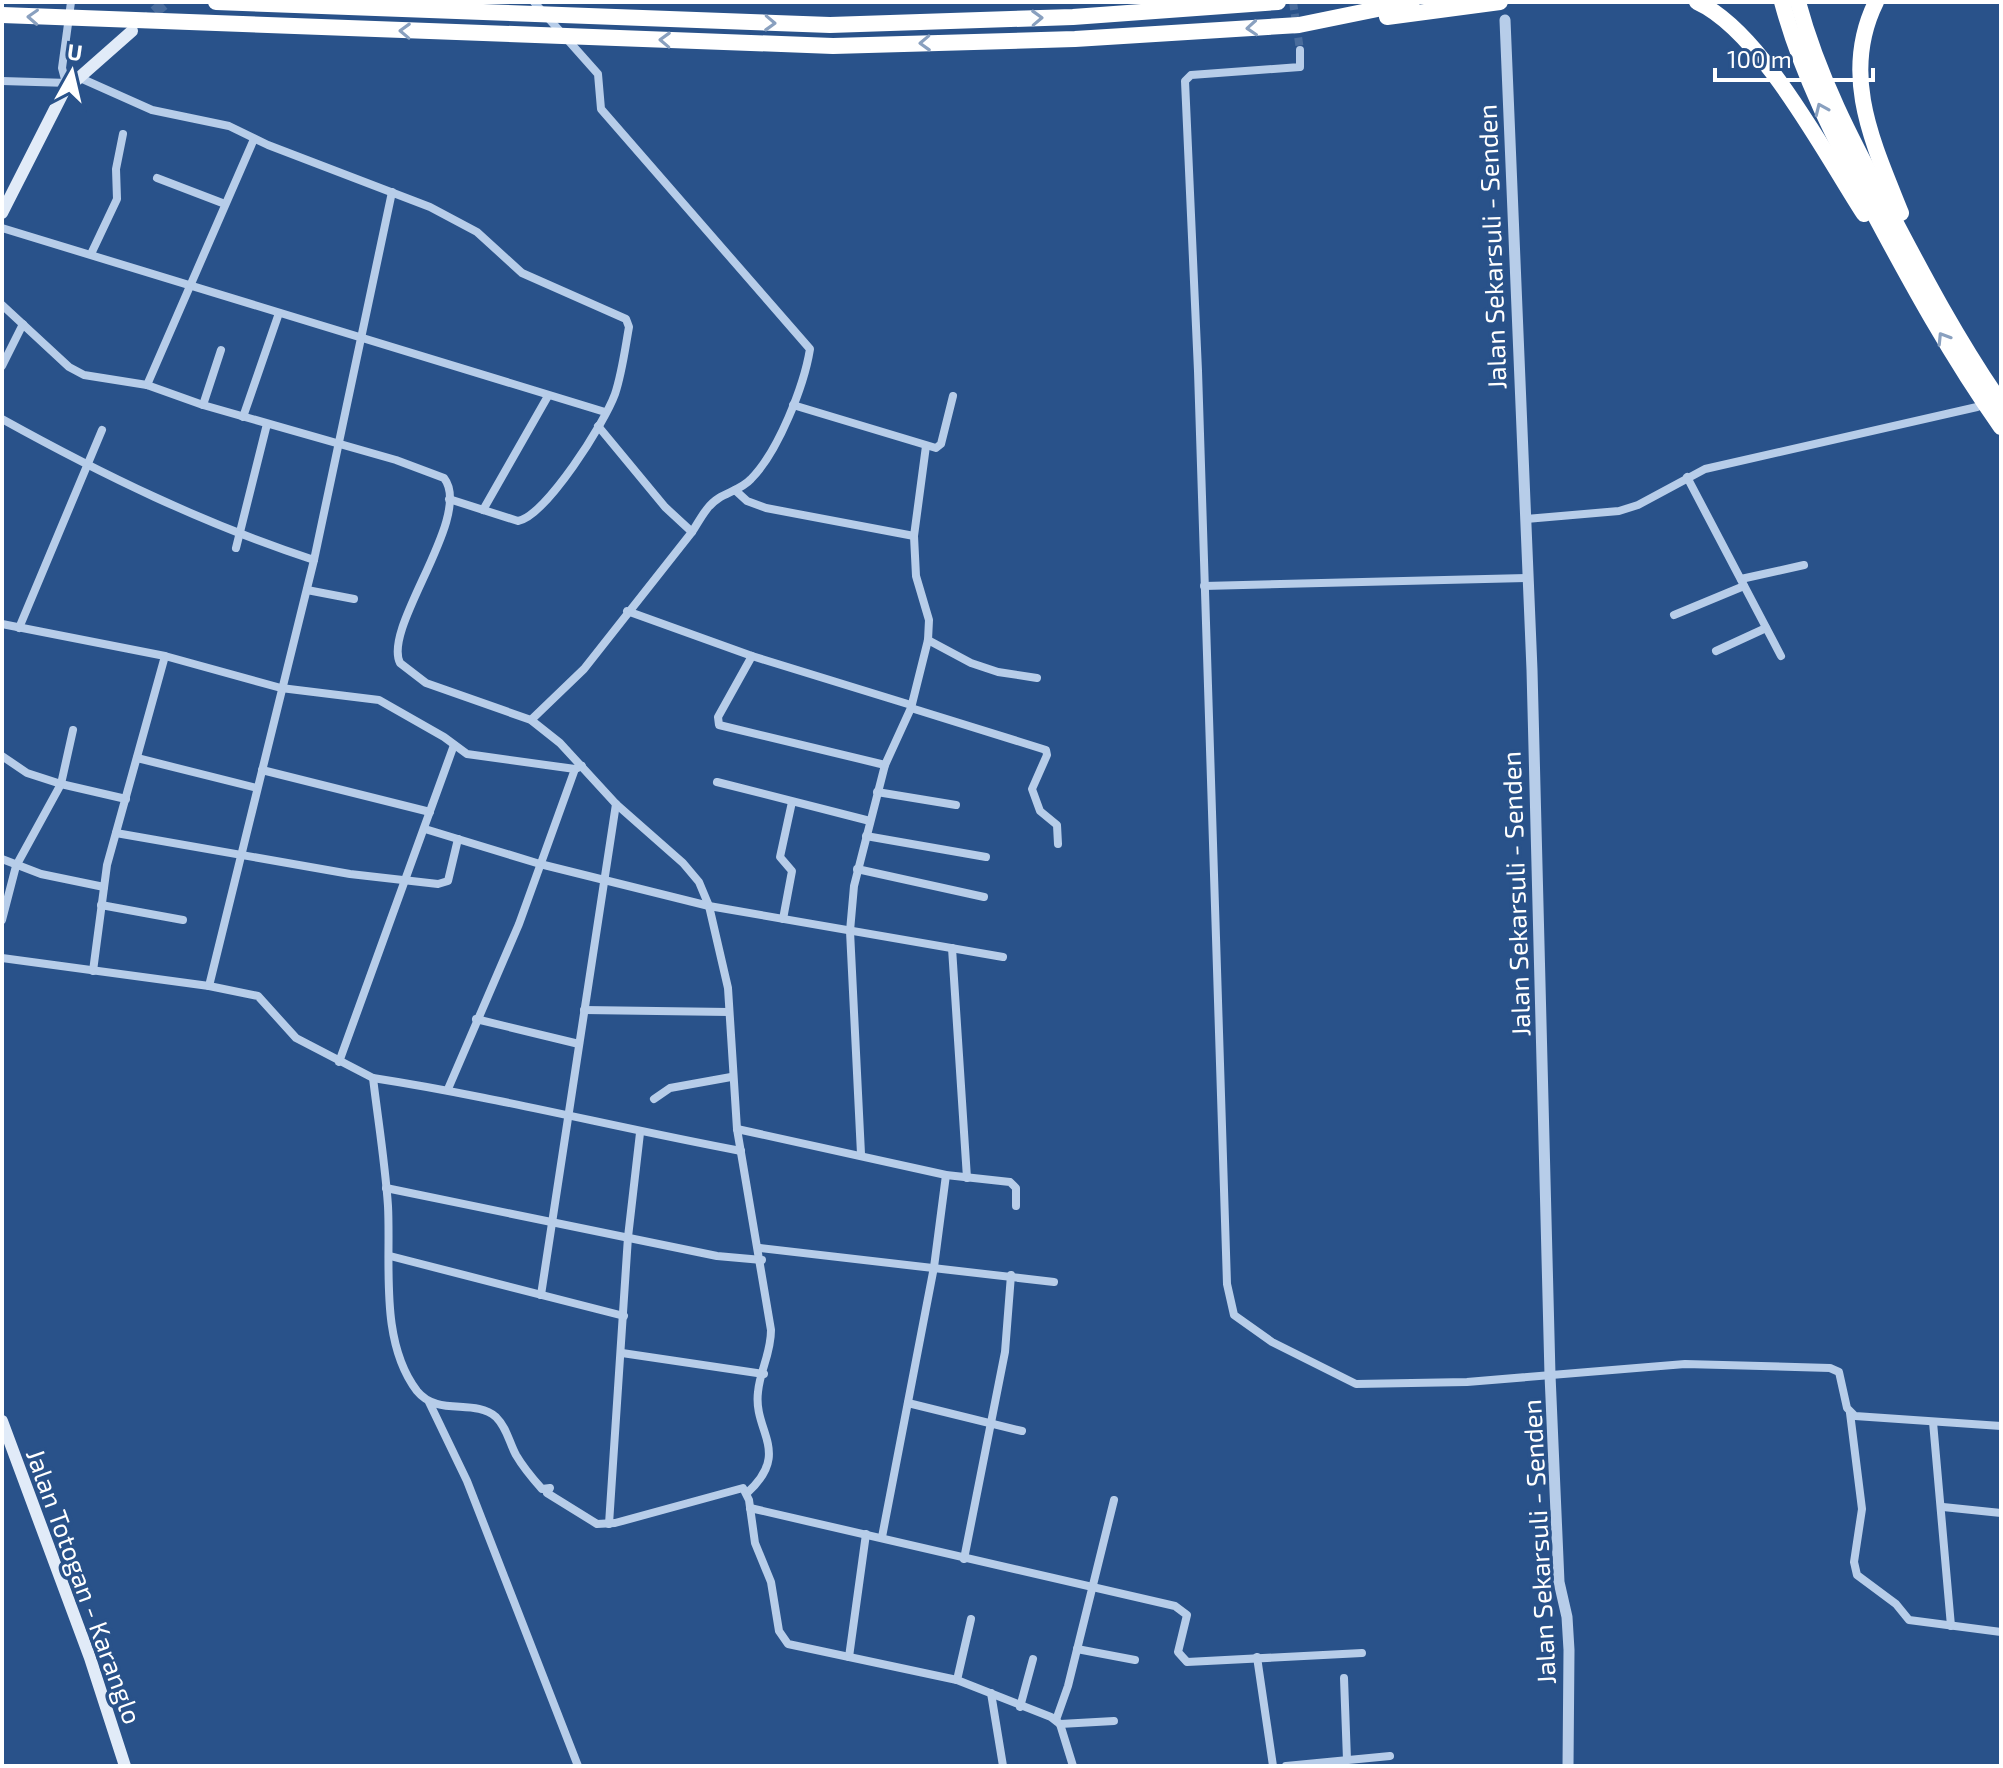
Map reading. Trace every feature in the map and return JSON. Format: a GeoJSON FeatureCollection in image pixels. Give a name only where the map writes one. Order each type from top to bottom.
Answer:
{"type":"FeatureCollection","features":[{"type":"Feature","properties":{"kind":"highway"},"geometry":{"type":"LineString","coordinates":[[216,2],[830,25],[1073,17],[1278,2]]}},
{"type":"Feature","properties":{"kind":"highway"},"geometry":{"type":"LineString","coordinates":[[1299,25],[1412,2]]}},
{"type":"Feature","properties":{"kind":"highway"},"geometry":{"type":"LineString","coordinates":[[2,15],[833,46],[1075,39],[1299,25],[1500,2]]}},
{"type":"Feature","properties":{"kind":"highway"},"geometry":{"type":"LineString","coordinates":[[1697,2],[1730,23],[1754,48],[2001,403]]}},
{"type":"Feature","properties":{"kind":"highway"},"geometry":{"type":"LineString","coordinates":[[1782,2],[1794,44],[1822,115],[2001,427]]}},
{"type":"Feature","properties":{"kind":"highway"},"geometry":{"type":"LineString","coordinates":[[1798,2],[1809,43],[1837,111],[1925,294]]}},
{"type":"Feature","properties":{"kind":"highway"},"geometry":{"type":"LineString","coordinates":[[1876,2],[1867,19],[1858,58],[1860,92],[1866,125],[1925,294]]}},
{"type":"Feature","properties":{"kind":"main road"},"geometry":{"type":"LineString","coordinates":[[2,213],[44,125],[72,81],[132,31]]}},
{"type":"Feature","properties":{"kind":"main road","name":"Jalan Totogan - Karanglo"},"geometry":{"type":"LineString","coordinates":[[2,1421],[125,1766]]}},
{"type":"Feature","properties":{"kind":"street"},"geometry":{"type":"LineString","coordinates":[[71,2],[62,68],[72,81]]}},
{"type":"Feature","properties":{"kind":"street"},"geometry":{"type":"LineString","coordinates":[[531,720],[584,669],[716,500],[750,482],[763,464],[793,405],[810,349],[601,109],[597,73],[534,2]]}},
{"type":"Feature","properties":{"kind":"street","name":"Jalan Sekarsuli - Senden"},"geometry":{"type":"LineString","coordinates":[[1505,20],[1519,426],[1526,519],[1550,1375],[1559,1582],[1567,1617],[1568,1766]]}},
{"type":"Feature","properties":{"kind":"street"},"geometry":{"type":"LineString","coordinates":[[1300,50],[1300,67],[1191,75],[1185,81],[1227,1284],[1234,1315],[1272,1342],[1356,1384],[1550,1375],[1685,1364],[1830,1368],[1839,1372],[1850,1413],[1862,1509],[1854,1562],[1857,1575],[1896,1604],[1909,1620],[2001,1632]]}},
{"type":"Feature","properties":{"kind":"street"},"geometry":{"type":"LineString","coordinates":[[2,81],[72,81],[145,107],[229,126],[254,139],[430,207],[477,232],[522,273],[626,319],[629,327],[619,379],[605,412],[571,467],[530,517],[518,521],[449,499]]}},
{"type":"Feature","properties":{"kind":"street"},"geometry":{"type":"LineString","coordinates":[[91,254],[117,199],[116,169],[123,134]]}},
{"type":"Feature","properties":{"kind":"street"},"geometry":{"type":"LineString","coordinates":[[147,385],[254,139]]}},
{"type":"Feature","properties":{"kind":"street"},"geometry":{"type":"LineString","coordinates":[[157,178],[225,204]]}},
{"type":"Feature","properties":{"kind":"street"},"geometry":{"type":"LineString","coordinates":[[209,986],[314,560],[392,192]]}},
{"type":"Feature","properties":{"kind":"street"},"geometry":{"type":"LineString","coordinates":[[2,228],[605,412]]}},
{"type":"Feature","properties":{"kind":"street"},"geometry":{"type":"LineString","coordinates":[[2,305],[77,372],[93,379],[147,385],[444,478],[449,499],[436,554],[399,632],[396,655],[406,670],[426,683],[531,720],[616,804],[691,871],[709,906],[728,988],[731,1077],[737,1129],[760,1248],[771,1330],[758,1400],[768,1440],[767,1463],[757,1484],[747,1493]]}},
{"type":"Feature","properties":{"kind":"street"},"geometry":{"type":"LineString","coordinates":[[243,417],[279,313]]}},
{"type":"Feature","properties":{"kind":"street"},"geometry":{"type":"LineString","coordinates":[[2,366],[23,324]]}},
{"type":"Feature","properties":{"kind":"street"},"geometry":{"type":"LineString","coordinates":[[203,405],[221,350]]}},
{"type":"Feature","properties":{"kind":"street"},"geometry":{"type":"LineString","coordinates":[[483,510],[548,396]]}},
{"type":"Feature","properties":{"kind":"street"},"geometry":{"type":"LineString","coordinates":[[793,405],[936,448],[941,444],[953,396]]}},
{"type":"Feature","properties":{"kind":"street"},"geometry":{"type":"LineString","coordinates":[[1526,519],[1619,511],[1638,505],[1687,477],[1770,453],[1977,407]]}},
{"type":"Feature","properties":{"kind":"street"},"geometry":{"type":"LineString","coordinates":[[2,419],[89,467],[239,536],[314,560]]}},
{"type":"Feature","properties":{"kind":"street"},"geometry":{"type":"LineString","coordinates":[[236,548],[267,424]]}},
{"type":"Feature","properties":{"kind":"street"},"geometry":{"type":"LineString","coordinates":[[598,426],[665,507],[692,532]]}},
{"type":"Feature","properties":{"kind":"street"},"geometry":{"type":"LineString","coordinates":[[19,628],[102,430]]}},
{"type":"Feature","properties":{"kind":"street"},"geometry":{"type":"LineString","coordinates":[[861,1154],[850,931],[857,869],[877,792],[885,765],[911,707],[928,640],[929,620],[916,576],[914,536],[926,446]]}},
{"type":"Feature","properties":{"kind":"street"},"geometry":{"type":"LineString","coordinates":[[1687,477],[1781,656]]}},
{"type":"Feature","properties":{"kind":"street"},"geometry":{"type":"LineString","coordinates":[[735,490],[747,501],[766,508],[914,536]]}},
{"type":"Feature","properties":{"kind":"street"},"geometry":{"type":"LineString","coordinates":[[1674,615],[1742,582],[1804,565]]}},
{"type":"Feature","properties":{"kind":"street"},"geometry":{"type":"LineString","coordinates":[[1204,586],[1527,578]]}},
{"type":"Feature","properties":{"kind":"street"},"geometry":{"type":"LineString","coordinates":[[307,590],[354,599]]}},
{"type":"Feature","properties":{"kind":"street"},"geometry":{"type":"LineString","coordinates":[[627,611],[752,656],[1046,750],[1047,755],[1032,789],[1040,811],[1057,825],[1058,844]]}},
{"type":"Feature","properties":{"kind":"street"},"geometry":{"type":"LineString","coordinates":[[2,624],[165,656],[281,688],[336,698],[379,700],[475,756],[578,768]]}},
{"type":"Feature","properties":{"kind":"street"},"geometry":{"type":"LineString","coordinates":[[1716,651],[1766,628]]}},
{"type":"Feature","properties":{"kind":"street"},"geometry":{"type":"LineString","coordinates":[[928,640],[971,663],[998,672],[1037,678]]}},
{"type":"Feature","properties":{"kind":"street"},"geometry":{"type":"LineString","coordinates":[[93,971],[104,887],[116,833],[165,656]]}},
{"type":"Feature","properties":{"kind":"street"},"geometry":{"type":"LineString","coordinates":[[752,656],[718,717],[719,725],[885,765]]}},
{"type":"Feature","properties":{"kind":"street"},"geometry":{"type":"LineString","coordinates":[[2,920],[16,866],[61,784],[73,730]]}},
{"type":"Feature","properties":{"kind":"street"},"geometry":{"type":"LineString","coordinates":[[339,1062],[366,996],[404,878],[425,829],[454,745]]}},
{"type":"Feature","properties":{"kind":"street"},"geometry":{"type":"LineString","coordinates":[[2,756],[27,773],[126,799]]}},
{"type":"Feature","properties":{"kind":"street"},"geometry":{"type":"LineString","coordinates":[[137,758],[257,788]]}},
{"type":"Feature","properties":{"kind":"street"},"geometry":{"type":"LineString","coordinates":[[448,1089],[519,924],[578,768]]}},
{"type":"Feature","properties":{"kind":"street"},"geometry":{"type":"LineString","coordinates":[[262,770],[430,812]]}},
{"type":"Feature","properties":{"kind":"street"},"geometry":{"type":"LineString","coordinates":[[717,782],[870,821]]}},
{"type":"Feature","properties":{"kind":"street"},"geometry":{"type":"LineString","coordinates":[[877,792],[956,805]]}},
{"type":"Feature","properties":{"kind":"street"},"geometry":{"type":"LineString","coordinates":[[783,919],[792,871],[780,857],[792,802]]}},
{"type":"Feature","properties":{"kind":"street"},"geometry":{"type":"LineString","coordinates":[[541,1295],[616,804]]}},
{"type":"Feature","properties":{"kind":"street"},"geometry":{"type":"LineString","coordinates":[[425,829],[540,864],[709,906],[1003,957]]}},
{"type":"Feature","properties":{"kind":"street"},"geometry":{"type":"LineString","coordinates":[[116,833],[350,874],[446,883],[458,839]]}},
{"type":"Feature","properties":{"kind":"street"},"geometry":{"type":"LineString","coordinates":[[866,836],[986,857]]}},
{"type":"Feature","properties":{"kind":"street"},"geometry":{"type":"LineString","coordinates":[[2,859],[16,866],[104,887]]}},
{"type":"Feature","properties":{"kind":"street"},"geometry":{"type":"LineString","coordinates":[[857,869],[984,897]]}},
{"type":"Feature","properties":{"kind":"street"},"geometry":{"type":"LineString","coordinates":[[101,905],[183,920]]}},
{"type":"Feature","properties":{"kind":"street"},"geometry":{"type":"LineString","coordinates":[[952,948],[967,1178]]}},
{"type":"Feature","properties":{"kind":"street"},"geometry":{"type":"LineString","coordinates":[[2,958],[209,986],[263,998],[290,1033],[373,1078],[448,1089],[569,1118],[741,1151]]}},
{"type":"Feature","properties":{"kind":"street"},"geometry":{"type":"LineString","coordinates":[[584,1010],[729,1012]]}},
{"type":"Feature","properties":{"kind":"street"},"geometry":{"type":"LineString","coordinates":[[476,1019],[579,1044]]}},
{"type":"Feature","properties":{"kind":"street"},"geometry":{"type":"LineString","coordinates":[[654,1099],[670,1088],[731,1077]]}},
{"type":"Feature","properties":{"kind":"street"},"geometry":{"type":"LineString","coordinates":[[373,1078],[386,1188],[397,1350],[411,1382],[429,1402],[494,1547],[578,1766]]}},
{"type":"Feature","properties":{"kind":"street"},"geometry":{"type":"LineString","coordinates":[[737,1129],[946,1175],[1012,1183],[1016,1206]]}},
{"type":"Feature","properties":{"kind":"street"},"geometry":{"type":"LineString","coordinates":[[609,1524],[628,1237],[640,1133]]}},
{"type":"Feature","properties":{"kind":"street"},"geometry":{"type":"LineString","coordinates":[[882,1537],[934,1267],[946,1175]]}},
{"type":"Feature","properties":{"kind":"street"},"geometry":{"type":"LineString","coordinates":[[386,1188],[717,1256],[762,1260]]}},
{"type":"Feature","properties":{"kind":"street"},"geometry":{"type":"LineString","coordinates":[[760,1248],[1054,1282]]}},
{"type":"Feature","properties":{"kind":"street"},"geometry":{"type":"LineString","coordinates":[[390,1256],[624,1316]]}},
{"type":"Feature","properties":{"kind":"street"},"geometry":{"type":"LineString","coordinates":[[964,1559],[1005,1352],[1011,1275]]}},
{"type":"Feature","properties":{"kind":"street"},"geometry":{"type":"LineString","coordinates":[[622,1353],[764,1374]]}},
{"type":"Feature","properties":{"kind":"street"},"geometry":{"type":"LineString","coordinates":[[429,1402],[485,1412],[496,1417],[508,1434],[515,1454],[542,1489],[550,1488],[547,1493],[590,1521],[609,1524],[741,1488],[747,1493],[754,1536],[771,1582],[777,1623],[784,1641],[797,1648],[957,1680],[1058,1722],[1114,1721]]}},
{"type":"Feature","properties":{"kind":"street"},"geometry":{"type":"LineString","coordinates":[[908,1403],[1022,1431]]}},
{"type":"Feature","properties":{"kind":"street"},"geometry":{"type":"LineString","coordinates":[[1850,1413],[2001,1426]]}},
{"type":"Feature","properties":{"kind":"street"},"geometry":{"type":"LineString","coordinates":[[1933,1422],[1943,1507],[1951,1626]]}},
{"type":"Feature","properties":{"kind":"street"},"geometry":{"type":"LineString","coordinates":[[1073,1766],[1058,1722],[1089,1588],[1114,1500]]}},
{"type":"Feature","properties":{"kind":"street"},"geometry":{"type":"LineString","coordinates":[[1943,1507],[2001,1513]]}},
{"type":"Feature","properties":{"kind":"street"},"geometry":{"type":"LineString","coordinates":[[750,1508],[1183,1609],[1187,1615],[1178,1652],[1182,1661],[1219,1662],[1257,1657],[1362,1653]]}},
{"type":"Feature","properties":{"kind":"street"},"geometry":{"type":"LineString","coordinates":[[849,1657],[866,1534]]}},
{"type":"Feature","properties":{"kind":"street"},"geometry":{"type":"LineString","coordinates":[[957,1680],[971,1619]]}},
{"type":"Feature","properties":{"kind":"street"},"geometry":{"type":"LineString","coordinates":[[1077,1649],[1135,1660]]}},
{"type":"Feature","properties":{"kind":"street"},"geometry":{"type":"LineString","coordinates":[[1257,1657],[1273,1766]]}},
{"type":"Feature","properties":{"kind":"street"},"geometry":{"type":"LineString","coordinates":[[1020,1707],[1033,1659]]}},
{"type":"Feature","properties":{"kind":"street"},"geometry":{"type":"LineString","coordinates":[[1344,1678],[1347,1760]]}},
{"type":"Feature","properties":{"kind":"street"},"geometry":{"type":"LineString","coordinates":[[991,1693],[1003,1766]]}},
{"type":"Feature","properties":{"kind":"street"},"geometry":{"type":"LineString","coordinates":[[1286,1766],[1390,1756]]}},
{"type":"Feature","properties":{"kind":"tunnel"},"geometry":{"type":"LineString","coordinates":[[141,24],[166,2]]}},
{"type":"Feature","properties":{"kind":"tunnel"},"geometry":{"type":"LineString","coordinates":[[1293,2],[1300,50]]}}]}
